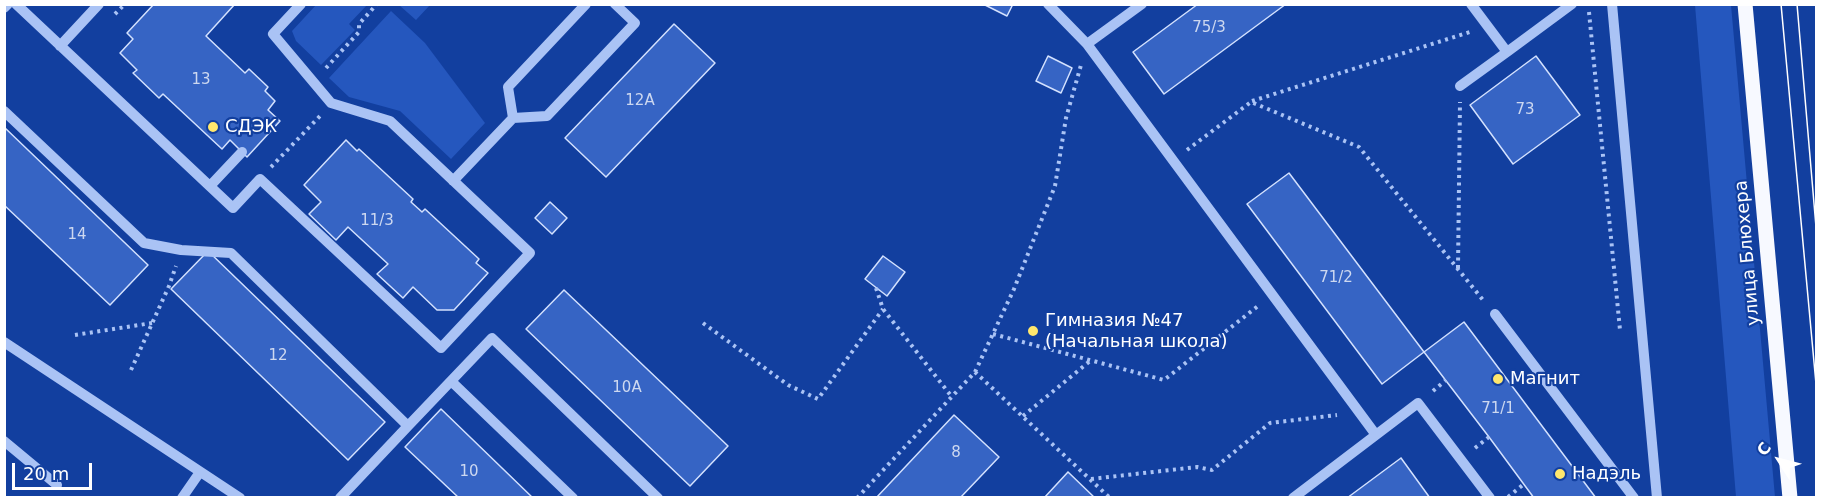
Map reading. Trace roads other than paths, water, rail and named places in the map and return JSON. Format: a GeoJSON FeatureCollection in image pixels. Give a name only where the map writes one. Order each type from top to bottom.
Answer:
{"type":"FeatureCollection","features":[{"type":"Feature","properties":{"kind":"main road","name":"улица Блюхера"},"geometry":{"type":"LineString","coordinates":[[1745,4],[1790,498]]}},
{"type":"Feature","properties":{"kind":"street"},"geometry":{"type":"LineString","coordinates":[[4,8],[8,4]]}},
{"type":"Feature","properties":{"kind":"street"},"geometry":{"type":"LineString","coordinates":[[16,4],[233,208],[261,179],[441,348],[530,253],[390,121],[331,103],[273,34],[301,4]]}},
{"type":"Feature","properties":{"kind":"street"},"geometry":{"type":"LineString","coordinates":[[60,46],[99,4]]}},
{"type":"Feature","properties":{"kind":"street"},"geometry":{"type":"LineString","coordinates":[[513,118],[508,87],[586,4]]}},
{"type":"Feature","properties":{"kind":"street"},"geometry":{"type":"LineString","coordinates":[[453,181],[513,118],[547,116],[635,23],[615,4]]}},
{"type":"Feature","properties":{"kind":"street"},"geometry":{"type":"LineString","coordinates":[[1048,4],[1087,44],[1376,435]]}},
{"type":"Feature","properties":{"kind":"street"},"geometry":{"type":"LineString","coordinates":[[1087,44],[1142,4]]}},
{"type":"Feature","properties":{"kind":"street"},"geometry":{"type":"LineString","coordinates":[[1471,4],[1507,52]]}},
{"type":"Feature","properties":{"kind":"street"},"geometry":{"type":"LineString","coordinates":[[1460,86],[1572,4]]}},
{"type":"Feature","properties":{"kind":"street"},"geometry":{"type":"LineString","coordinates":[[1612,4],[1657,498]]}},
{"type":"Feature","properties":{"kind":"street"},"geometry":{"type":"LineString","coordinates":[[4,111],[144,243],[181,250],[231,253],[408,426]]}},
{"type":"Feature","properties":{"kind":"street"},"geometry":{"type":"LineString","coordinates":[[210,186],[242,152]]}},
{"type":"Feature","properties":{"kind":"street"},"geometry":{"type":"LineString","coordinates":[[1495,314],[1634,498]]}},
{"type":"Feature","properties":{"kind":"street"},"geometry":{"type":"LineString","coordinates":[[340,498],[492,338],[658,498]]}},
{"type":"Feature","properties":{"kind":"street"},"geometry":{"type":"LineString","coordinates":[[4,342],[240,498]]}},
{"type":"Feature","properties":{"kind":"street"},"geometry":{"type":"LineString","coordinates":[[451,381],[573,498]]}},
{"type":"Feature","properties":{"kind":"street"},"geometry":{"type":"LineString","coordinates":[[1293,498],[1418,403],[1490,498]]}},
{"type":"Feature","properties":{"kind":"street"},"geometry":{"type":"LineString","coordinates":[[4,441],[57,485]]}},
{"type":"Feature","properties":{"kind":"street"},"geometry":{"type":"LineString","coordinates":[[182,498],[200,472]]}},
{"type":"Feature","properties":{"kind":"tram line"},"geometry":{"type":"LineString","coordinates":[[1781,4],[1816,384]]}},
{"type":"Feature","properties":{"kind":"tram line"},"geometry":{"type":"LineString","coordinates":[[1797,4],[1816,227]]}},
{"type":"Feature","properties":{"kind":"place","name":"СДЭК"},"geometry":{"type":"Point","coordinates":[213,127]}},
{"type":"Feature","properties":{"kind":"place","name":"Гимназия №47 (Начальная школа)"},"geometry":{"type":"Point","coordinates":[1033,331]}},
{"type":"Feature","properties":{"kind":"place","name":"Магнит"},"geometry":{"type":"Point","coordinates":[1498,379]}},
{"type":"Feature","properties":{"kind":"place","name":"Надэль"},"geometry":{"type":"Point","coordinates":[1560,474]}}]}
